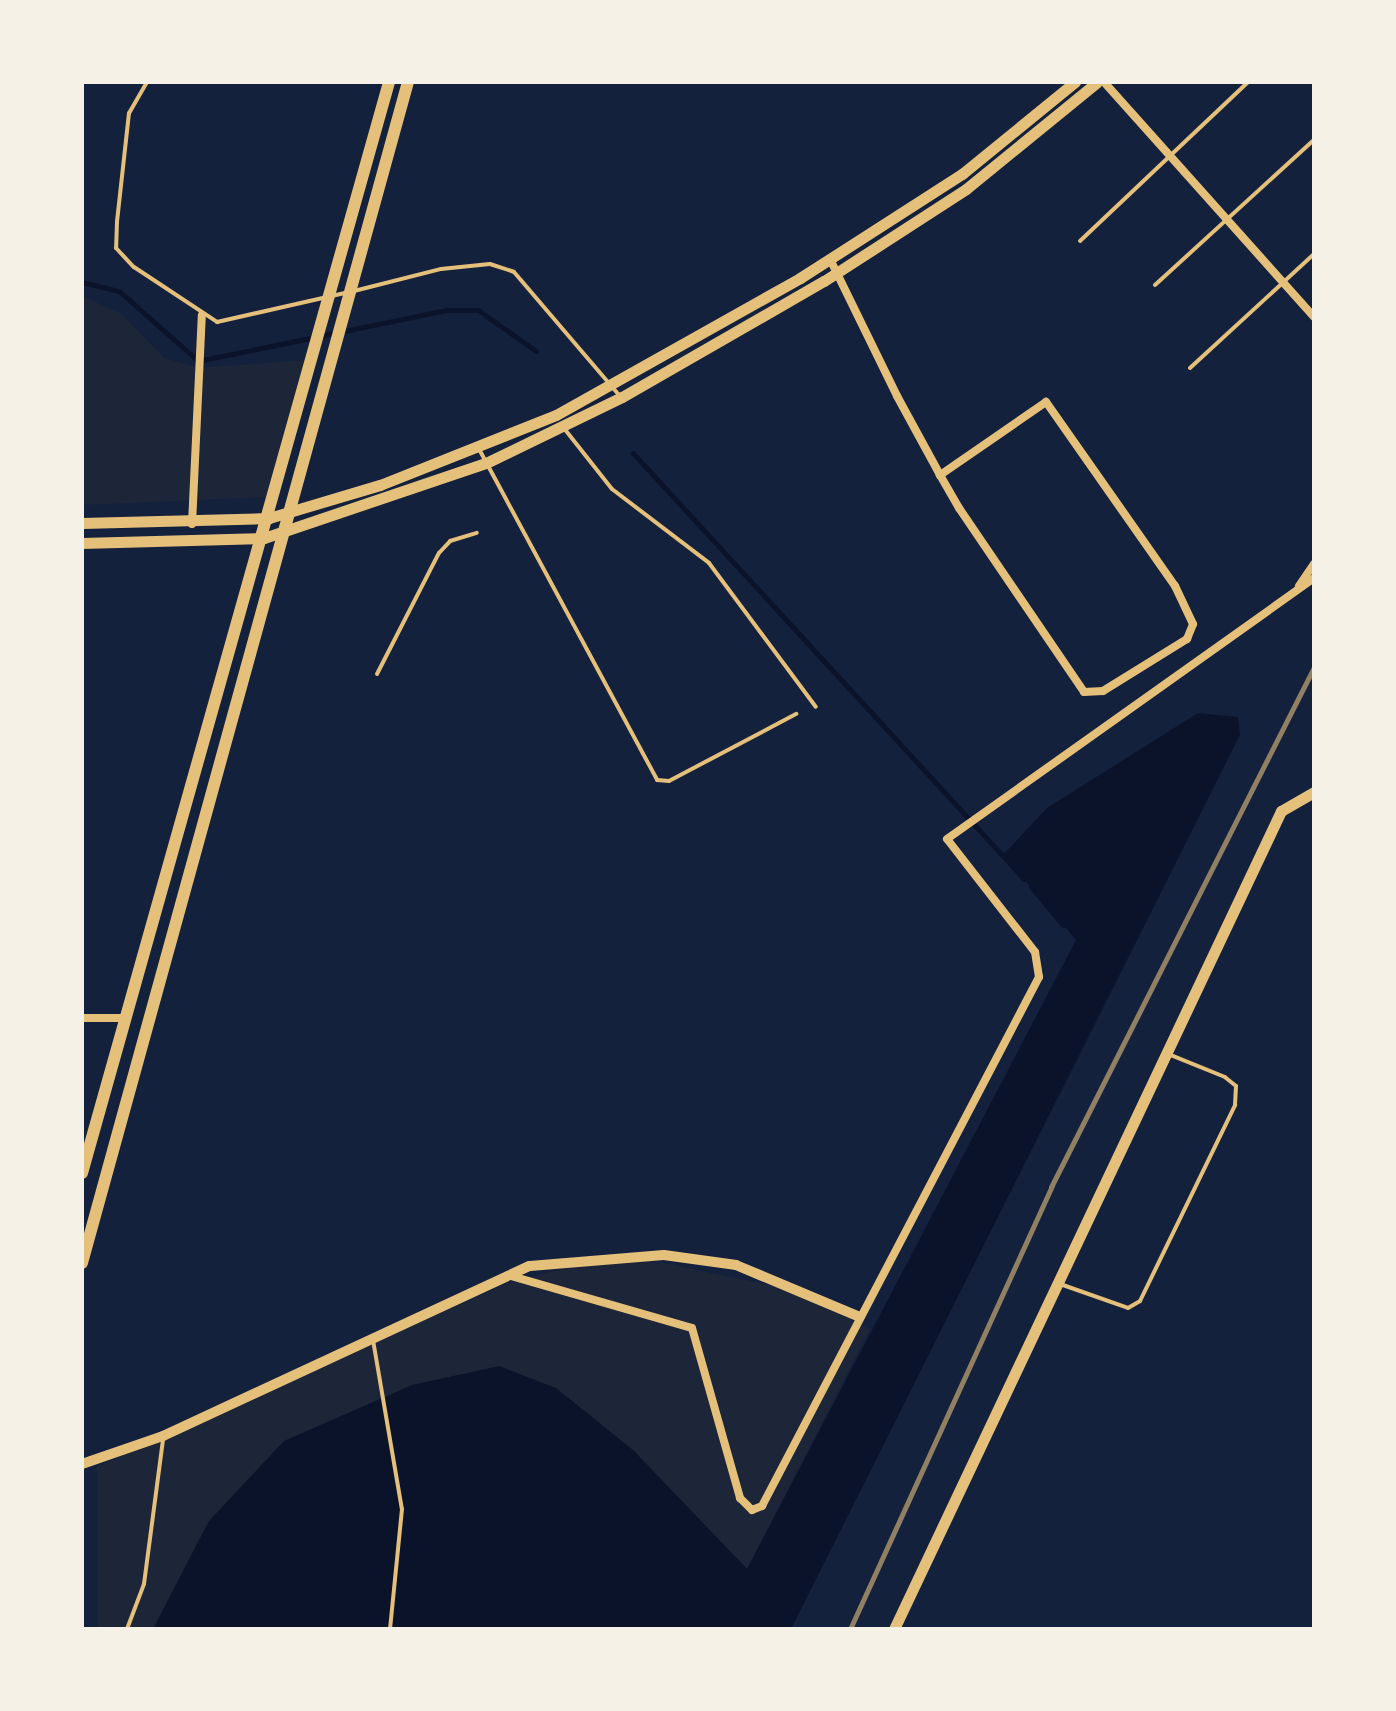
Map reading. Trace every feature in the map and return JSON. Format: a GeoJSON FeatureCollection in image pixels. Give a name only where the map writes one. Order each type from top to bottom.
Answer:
{"type":"FeatureCollection","features":[{"type":"Feature","properties":{"kind":"main road"},"geometry":{"type":"LineString","coordinates":[[82,1173],[123,1018],[264,538],[389,82]]}},
{"type":"Feature","properties":{"kind":"main road"},"geometry":{"type":"LineString","coordinates":[[82,1263],[285,515],[408,82]]}},
{"type":"Feature","properties":{"kind":"main road"},"geometry":{"type":"LineString","coordinates":[[82,523],[192,524],[285,515],[479,449],[556,415],[611,387],[830,259],[962,174],[1075,82]]}},
{"type":"Feature","properties":{"kind":"main road"},"geometry":{"type":"LineString","coordinates":[[82,543],[264,538],[486,463],[622,397],[837,274],[966,189],[1097,82]]}},
{"type":"Feature","properties":{"kind":"main road"},"geometry":{"type":"LineString","coordinates":[[894,1629],[1281,811],[1314,792]]}},
{"type":"Feature","properties":{"kind":"street"},"geometry":{"type":"LineString","coordinates":[[1104,82],[1314,317]]}},
{"type":"Feature","properties":{"kind":"street"},"geometry":{"type":"LineString","coordinates":[[830,259],[940,475],[1084,692],[1103,691],[1187,639],[1193,624],[1175,586],[1046,402],[940,475]]}},
{"type":"Feature","properties":{"kind":"street"},"geometry":{"type":"LineString","coordinates":[[192,524],[202,315]]}},
{"type":"Feature","properties":{"kind":"street"},"geometry":{"type":"LineString","coordinates":[[1297,590],[1314,564]]}},
{"type":"Feature","properties":{"kind":"street"},"geometry":{"type":"LineString","coordinates":[[507,1275],[692,1328],[740,1498],[752,1510],[767,1499],[1039,977],[1035,952],[947,839],[1314,578]]}},
{"type":"Feature","properties":{"kind":"street"},"geometry":{"type":"LineString","coordinates":[[82,1018],[123,1018]]}},
{"type":"Feature","properties":{"kind":"street"},"geometry":{"type":"LineString","coordinates":[[82,1464],[163,1436],[507,1275],[586,1256],[664,1255],[736,1265],[860,1317]]}},
{"type":"Feature","properties":{"kind":"lane"},"geometry":{"type":"LineString","coordinates":[[147,82],[129,113],[116,248],[202,315],[217,322],[441,269],[490,264],[514,272],[622,397]]}},
{"type":"Feature","properties":{"kind":"lane"},"geometry":{"type":"LineString","coordinates":[[1080,241],[1248,82]]}},
{"type":"Feature","properties":{"kind":"lane"},"geometry":{"type":"LineString","coordinates":[[1155,285],[1314,140]]}},
{"type":"Feature","properties":{"kind":"lane"},"geometry":{"type":"LineString","coordinates":[[1190,368],[1314,254]]}},
{"type":"Feature","properties":{"kind":"lane"},"geometry":{"type":"LineString","coordinates":[[556,415],[602,480],[709,563],[816,707]]}},
{"type":"Feature","properties":{"kind":"lane"},"geometry":{"type":"LineString","coordinates":[[479,449],[657,780],[669,781],[796,714]]}},
{"type":"Feature","properties":{"kind":"lane"},"geometry":{"type":"LineString","coordinates":[[377,674],[439,553],[450,541],[477,533]]}},
{"type":"Feature","properties":{"kind":"lane"},"geometry":{"type":"LineString","coordinates":[[1057,1283],[1128,1308],[1140,1301],[1235,1105],[1236,1086],[1225,1077],[1165,1053]]}},
{"type":"Feature","properties":{"kind":"lane"},"geometry":{"type":"LineString","coordinates":[[372,1337],[403,1524],[390,1629]]}},
{"type":"Feature","properties":{"kind":"lane"},"geometry":{"type":"LineString","coordinates":[[127,1629],[144,1584],[163,1436]]}},
{"type":"Feature","properties":{"kind":"shaded area"},"geometry":{"type":"Polygon","coordinates":[[[82,296],[122,314],[164,358],[200,368],[305,360],[267,497],[82,505],[82,296]]]}},
{"type":"Feature","properties":{"kind":"shaded area"},"geometry":{"type":"Polygon","coordinates":[[[1198,713],[1238,717],[1240,735],[791,1629],[153,1629],[209,1521],[284,1441],[412,1385],[499,1366],[556,1388],[633,1450],[747,1569],[1076,940],[1003,855],[1047,808],[1198,713]]]}},
{"type":"Feature","properties":{"kind":"shaded area"},"geometry":{"type":"Polygon","coordinates":[[[658,1262],[784,1288],[870,1329],[747,1569],[633,1450],[209,1521],[153,1629],[98,1629],[97,1467],[508,1283],[586,1263],[658,1262]]]}},
{"type":"Feature","properties":{"kind":"waterway"},"geometry":{"type":"LineString","coordinates":[[82,282],[119,291],[198,361],[446,310],[478,310],[536,351]]}},
{"type":"Feature","properties":{"kind":"waterway"},"geometry":{"type":"LineString","coordinates":[[633,453],[1024,879]]}},
{"type":"Feature","properties":{"kind":"waterway"},"geometry":{"type":"LineString","coordinates":[[1031,887],[1063,925]]}},
{"type":"Feature","properties":{"kind":"railway"},"geometry":{"type":"LineString","coordinates":[[850,1629],[1051,1187],[1314,667]]}}]}
